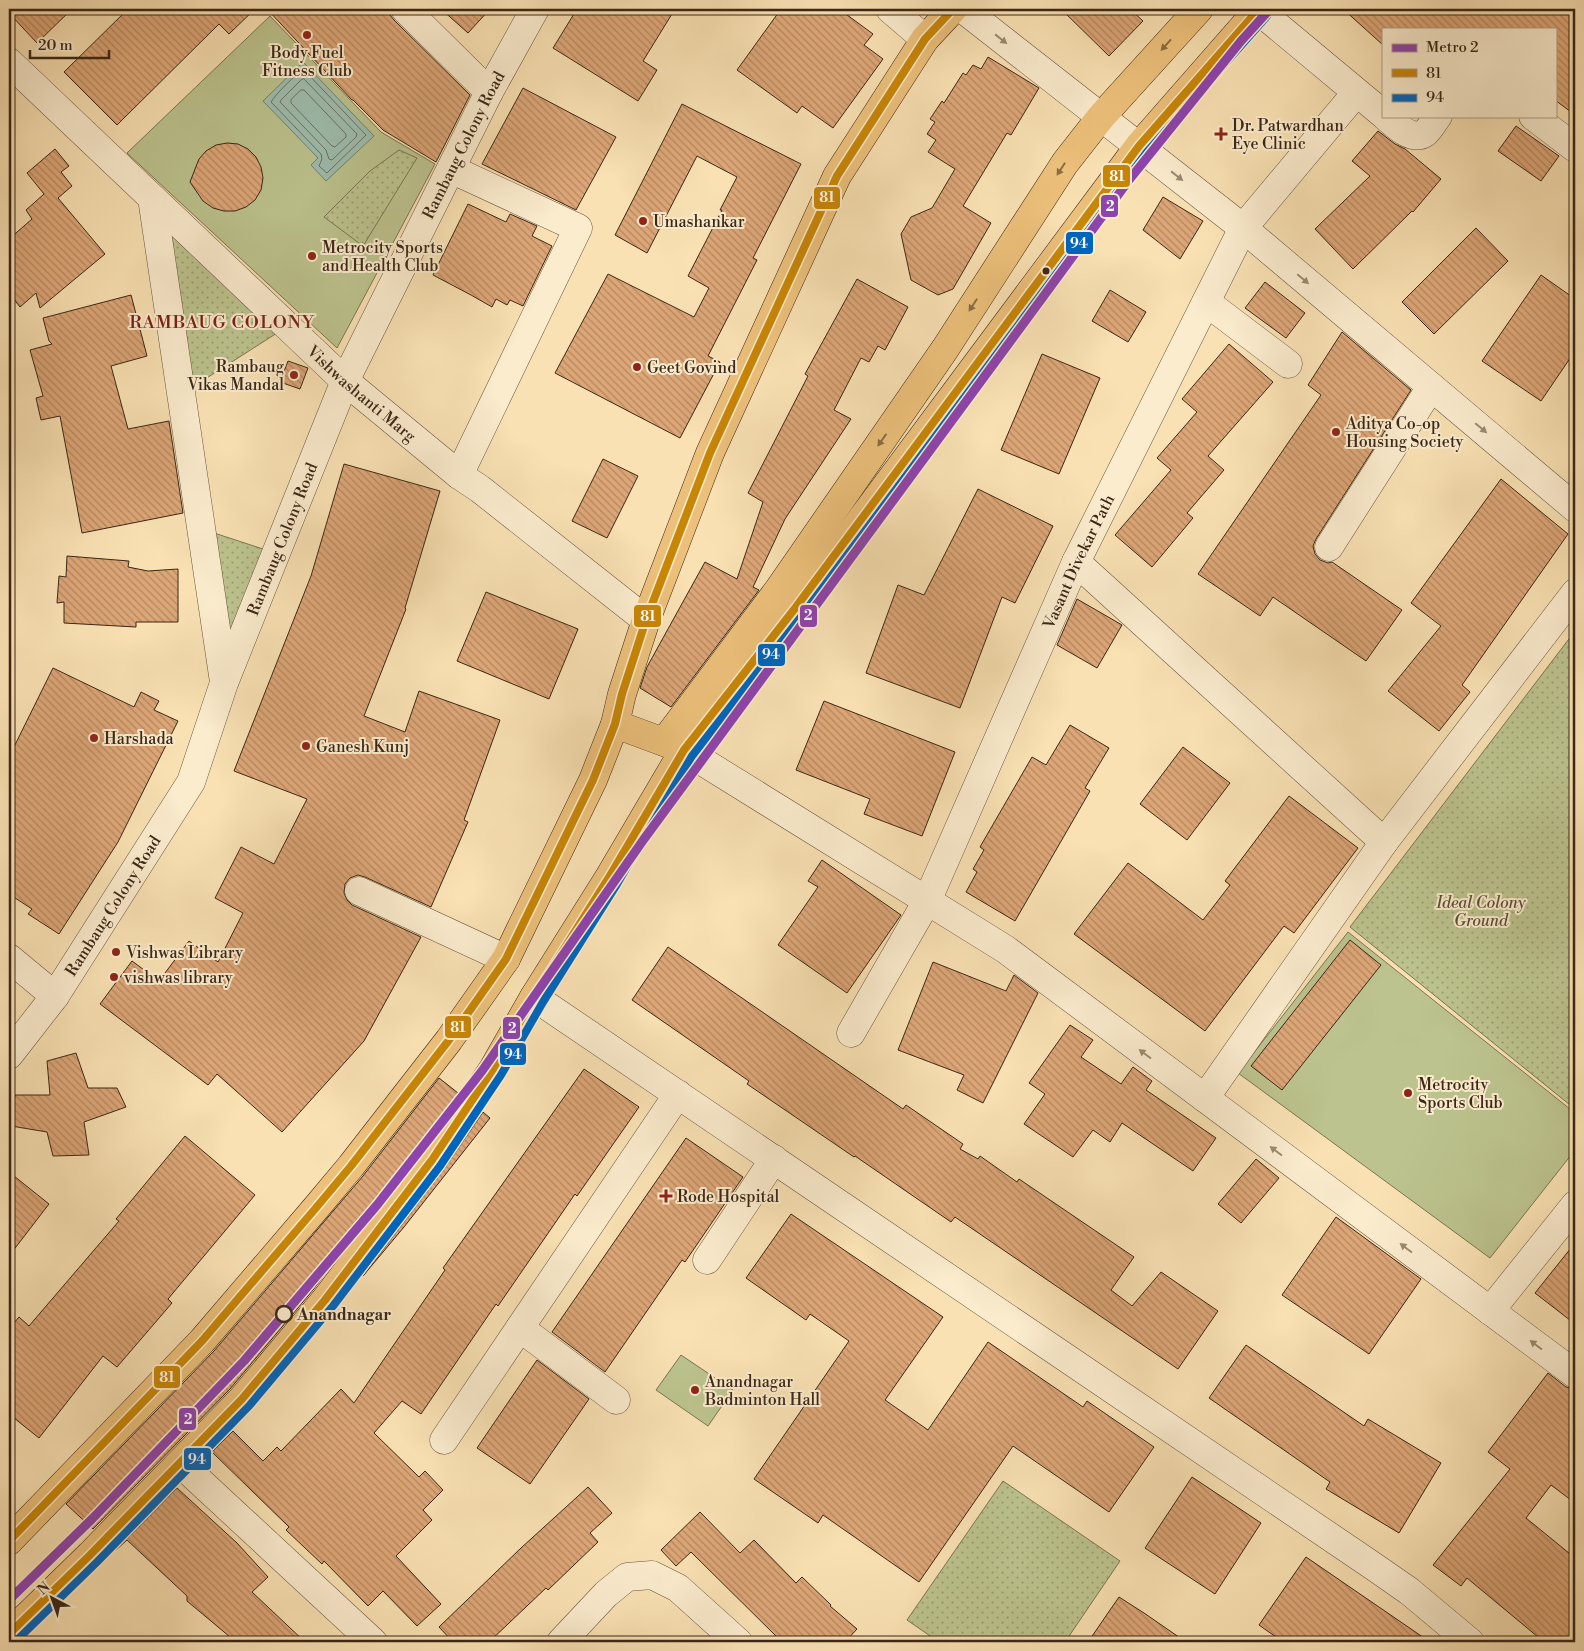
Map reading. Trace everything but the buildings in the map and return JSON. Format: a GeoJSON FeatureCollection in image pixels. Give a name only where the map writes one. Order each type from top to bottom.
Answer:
{"type":"FeatureCollection","features":[{"type":"Feature","properties":{"kind":"main road"},"geometry":{"type":"LineString","coordinates":[[9,1541],[202,1340],[315,1209],[449,1040],[506,959],[593,780],[615,724],[622,694],[646,620],[710,452],[837,176],[925,39],[953,9]]}},
{"type":"Feature","properties":{"kind":"main road"},"geometry":{"type":"LineString","coordinates":[[9,1634],[90,1556],[242,1399],[325,1300],[432,1160],[493,1069],[534,997],[608,878],[674,746],[779,589],[945,349],[1065,163],[1101,117],[1199,9]]}},
{"type":"Feature","properties":{"kind":"main road"},"geometry":{"type":"LineString","coordinates":[[674,746],[796,607],[1139,146],[1259,10]]}},
{"type":"Feature","properties":{"kind":"main road"},"geometry":{"type":"LineString","coordinates":[[615,724],[674,746]]}},
{"type":"Feature","properties":{"kind":"street"},"geometry":{"type":"LineString","coordinates":[[405,9],[489,92]]}},
{"type":"Feature","properties":{"kind":"street","name":"Rambaug Colony Road"},"geometry":{"type":"LineString","coordinates":[[9,1055],[55,996],[191,782],[224,683],[345,381],[489,92],[535,9]]}},
{"type":"Feature","properties":{"kind":"street"},"geometry":{"type":"LineString","coordinates":[[890,9],[925,39]]}},
{"type":"Feature","properties":{"kind":"street"},"geometry":{"type":"LineString","coordinates":[[963,9],[1243,228],[1575,508]]}},
{"type":"Feature","properties":{"kind":"street"},"geometry":{"type":"LineString","coordinates":[[1259,10],[1382,113]]}},
{"type":"Feature","properties":{"kind":"street","name":"Vishwashanti Marg"},"geometry":{"type":"LineString","coordinates":[[9,62],[345,381],[459,474],[646,620]]}},
{"type":"Feature","properties":{"kind":"street","name":"Vasant Divekar Path"},"geometry":{"type":"LineString","coordinates":[[851,1033],[927,901],[1076,562],[1243,228],[1356,93]]}},
{"type":"Feature","properties":{"kind":"street"},"geometry":{"type":"LineString","coordinates":[[1388,118],[1404,131],[1415,136],[1424,133],[1436,118]]}},
{"type":"Feature","properties":{"kind":"street"},"geometry":{"type":"LineString","coordinates":[[1536,118],[1575,148]]}},
{"type":"Feature","properties":{"kind":"street"},"geometry":{"type":"LineString","coordinates":[[451,168],[578,228],[459,474]]}},
{"type":"Feature","properties":{"kind":"street"},"geometry":{"type":"LineString","coordinates":[[152,198],[224,683]]}},
{"type":"Feature","properties":{"kind":"street"},"geometry":{"type":"LineString","coordinates":[[1206,302],[1288,364]]}},
{"type":"Feature","properties":{"kind":"street"},"geometry":{"type":"LineString","coordinates":[[1329,547],[1432,387]]}},
{"type":"Feature","properties":{"kind":"street"},"geometry":{"type":"LineString","coordinates":[[1076,562],[1384,842]]}},
{"type":"Feature","properties":{"kind":"street"},"geometry":{"type":"LineString","coordinates":[[1205,1098],[1384,842],[1575,593]]}},
{"type":"Feature","properties":{"kind":"street"},"geometry":{"type":"LineString","coordinates":[[674,746],[1005,949],[1575,1374]]}},
{"type":"Feature","properties":{"kind":"street"},"geometry":{"type":"LineString","coordinates":[[359,891],[506,959]]}},
{"type":"Feature","properties":{"kind":"street"},"geometry":{"type":"LineString","coordinates":[[9,958],[55,996]]}},
{"type":"Feature","properties":{"kind":"street"},"geometry":{"type":"LineString","coordinates":[[534,997],[1409,1591],[1470,1642]]}},
{"type":"Feature","properties":{"kind":"street"},"geometry":{"type":"LineString","coordinates":[[444,1440],[678,1094]]}},
{"type":"Feature","properties":{"kind":"street"},"geometry":{"type":"LineString","coordinates":[[707,1260],[774,1159]]}},
{"type":"Feature","properties":{"kind":"street"},"geometry":{"type":"LineString","coordinates":[[1490,1311],[1575,1205]]}},
{"type":"Feature","properties":{"kind":"street"},"geometry":{"type":"LineString","coordinates":[[520,1328],[616,1400]]}},
{"type":"Feature","properties":{"kind":"street"},"geometry":{"type":"LineString","coordinates":[[180,1463],[373,1642]]}},
{"type":"Feature","properties":{"kind":"street"},"geometry":{"type":"LineString","coordinates":[[561,1642],[606,1594],[627,1577],[652,1576],[678,1588],[738,1642]]}},
{"type":"Feature","properties":{"kind":"green space","name":"Metrocity Sports and Health Club"},"geometry":{"type":"Polygon","coordinates":[[[270,16],[381,132],[435,164],[337,348],[127,153],[270,16]]]}},
{"type":"Feature","properties":{"kind":"green space"},"geometry":{"type":"Polygon","coordinates":[[[399,150],[417,158],[363,246],[324,217],[370,171],[399,150]]]}},
{"type":"Feature","properties":{"kind":"green space"},"geometry":{"type":"Polygon","coordinates":[[[166,225],[277,333],[191,388],[166,225]]]}},
{"type":"Feature","properties":{"kind":"green space"},"geometry":{"type":"Polygon","coordinates":[[[211,532],[266,550],[229,642],[211,532]]]}},
{"type":"Feature","properties":{"kind":"green space","name":"Ideal Colony Ground"},"geometry":{"type":"Polygon","coordinates":[[[1575,631],[1575,1109],[1350,927],[1575,631]]]}},
{"type":"Feature","properties":{"kind":"green space","name":"Metrocity Sports Club"},"geometry":{"type":"Polygon","coordinates":[[[1348,932],[1575,1113],[1575,1150],[1490,1258],[1238,1073],[1348,932]]]}},
{"type":"Feature","properties":{"kind":"green space","name":"Anandnagar Badminton Hall"},"geometry":{"type":"Polygon","coordinates":[[[681,1355],[733,1390],[708,1426],[656,1390],[681,1355]]]}},
{"type":"Feature","properties":{"kind":"green space"},"geometry":{"type":"Polygon","coordinates":[[[1003,1481],[1120,1561],[1065,1642],[939,1642],[907,1620],[1003,1481]]]}},
{"type":"Feature","properties":{"kind":"water"},"geometry":{"type":"Polygon","coordinates":[[[303,62],[374,136],[326,181],[311,165],[318,158],[263,101],[303,62]]]}},
{"type":"Feature","properties":{"kind":"metro line","name":"2"},"geometry":{"type":"LineString","coordinates":[[9,1600],[93,1518],[244,1361],[377,1205],[482,1071],[644,839],[1129,180],[1241,41],[1270,9]]}},
{"type":"Feature","properties":{"kind":"transit line","name":"81"},"geometry":{"type":"LineString","coordinates":[[9,1541],[202,1341],[315,1209],[449,1040],[506,959],[593,780],[615,724],[622,694],[646,620],[710,453],[837,176],[925,39],[953,9]]}},
{"type":"Feature","properties":{"kind":"transit line","name":"81"},"geometry":{"type":"LineString","coordinates":[[9,1634],[90,1555],[242,1399],[325,1300],[432,1160],[493,1069],[534,997],[608,879],[684,750],[796,607],[1139,146],[1259,9]]}},
{"type":"Feature","properties":{"kind":"transit line","name":"94"},"geometry":{"type":"LineString","coordinates":[[16,1641],[97,1562],[249,1406],[333,1306],[440,1166],[501,1075],[692,756],[804,613],[1147,152],[1267,16]]}},
{"type":"Feature","properties":{"kind":"place","name":"Body Fuel Fitness Club"},"geometry":{"type":"Point","coordinates":[307,35]}},
{"type":"Feature","properties":{"kind":"place","name":"Dr. Patwardhan Eye Clinic"},"geometry":{"type":"Point","coordinates":[1221,134]}},
{"type":"Feature","properties":{"kind":"place","name":"Umashankar"},"geometry":{"type":"Point","coordinates":[643,221]}},
{"type":"Feature","properties":{"kind":"place","name":"Metrocity Sports and Health Club"},"geometry":{"type":"Point","coordinates":[312,256]}},
{"type":"Feature","properties":{"kind":"place","name":"Geet Govind"},"geometry":{"type":"Point","coordinates":[637,367]}},
{"type":"Feature","properties":{"kind":"place","name":"Rambaug Vikas Mandal"},"geometry":{"type":"Point","coordinates":[294,375]}},
{"type":"Feature","properties":{"kind":"place","name":"Aditya Co-op Housing Society"},"geometry":{"type":"Point","coordinates":[1336,432]}},
{"type":"Feature","properties":{"kind":"place","name":"Harshada"},"geometry":{"type":"Point","coordinates":[94,738]}},
{"type":"Feature","properties":{"kind":"place","name":"Ganesh Kunj"},"geometry":{"type":"Point","coordinates":[306,746]}},
{"type":"Feature","properties":{"kind":"place","name":"Vishwas Library"},"geometry":{"type":"Point","coordinates":[116,952]}},
{"type":"Feature","properties":{"kind":"place","name":"vishwas library"},"geometry":{"type":"Point","coordinates":[114,977]}},
{"type":"Feature","properties":{"kind":"place","name":"Metrocity Sports Club"},"geometry":{"type":"Point","coordinates":[1408,1093]}},
{"type":"Feature","properties":{"kind":"place","name":"Rode Hospital"},"geometry":{"type":"Point","coordinates":[666,1196]}},
{"type":"Feature","properties":{"kind":"place","name":"Anandnagar"},"geometry":{"type":"Point","coordinates":[284,1314]}},
{"type":"Feature","properties":{"kind":"place","name":"Anandnagar Badminton Hall"},"geometry":{"type":"Point","coordinates":[695,1390]}},
{"type":"Feature","properties":{"kind":"district","name":"RAMBAUG COLONY"},"geometry":{"type":"Point","coordinates":[222,322]}}]}
